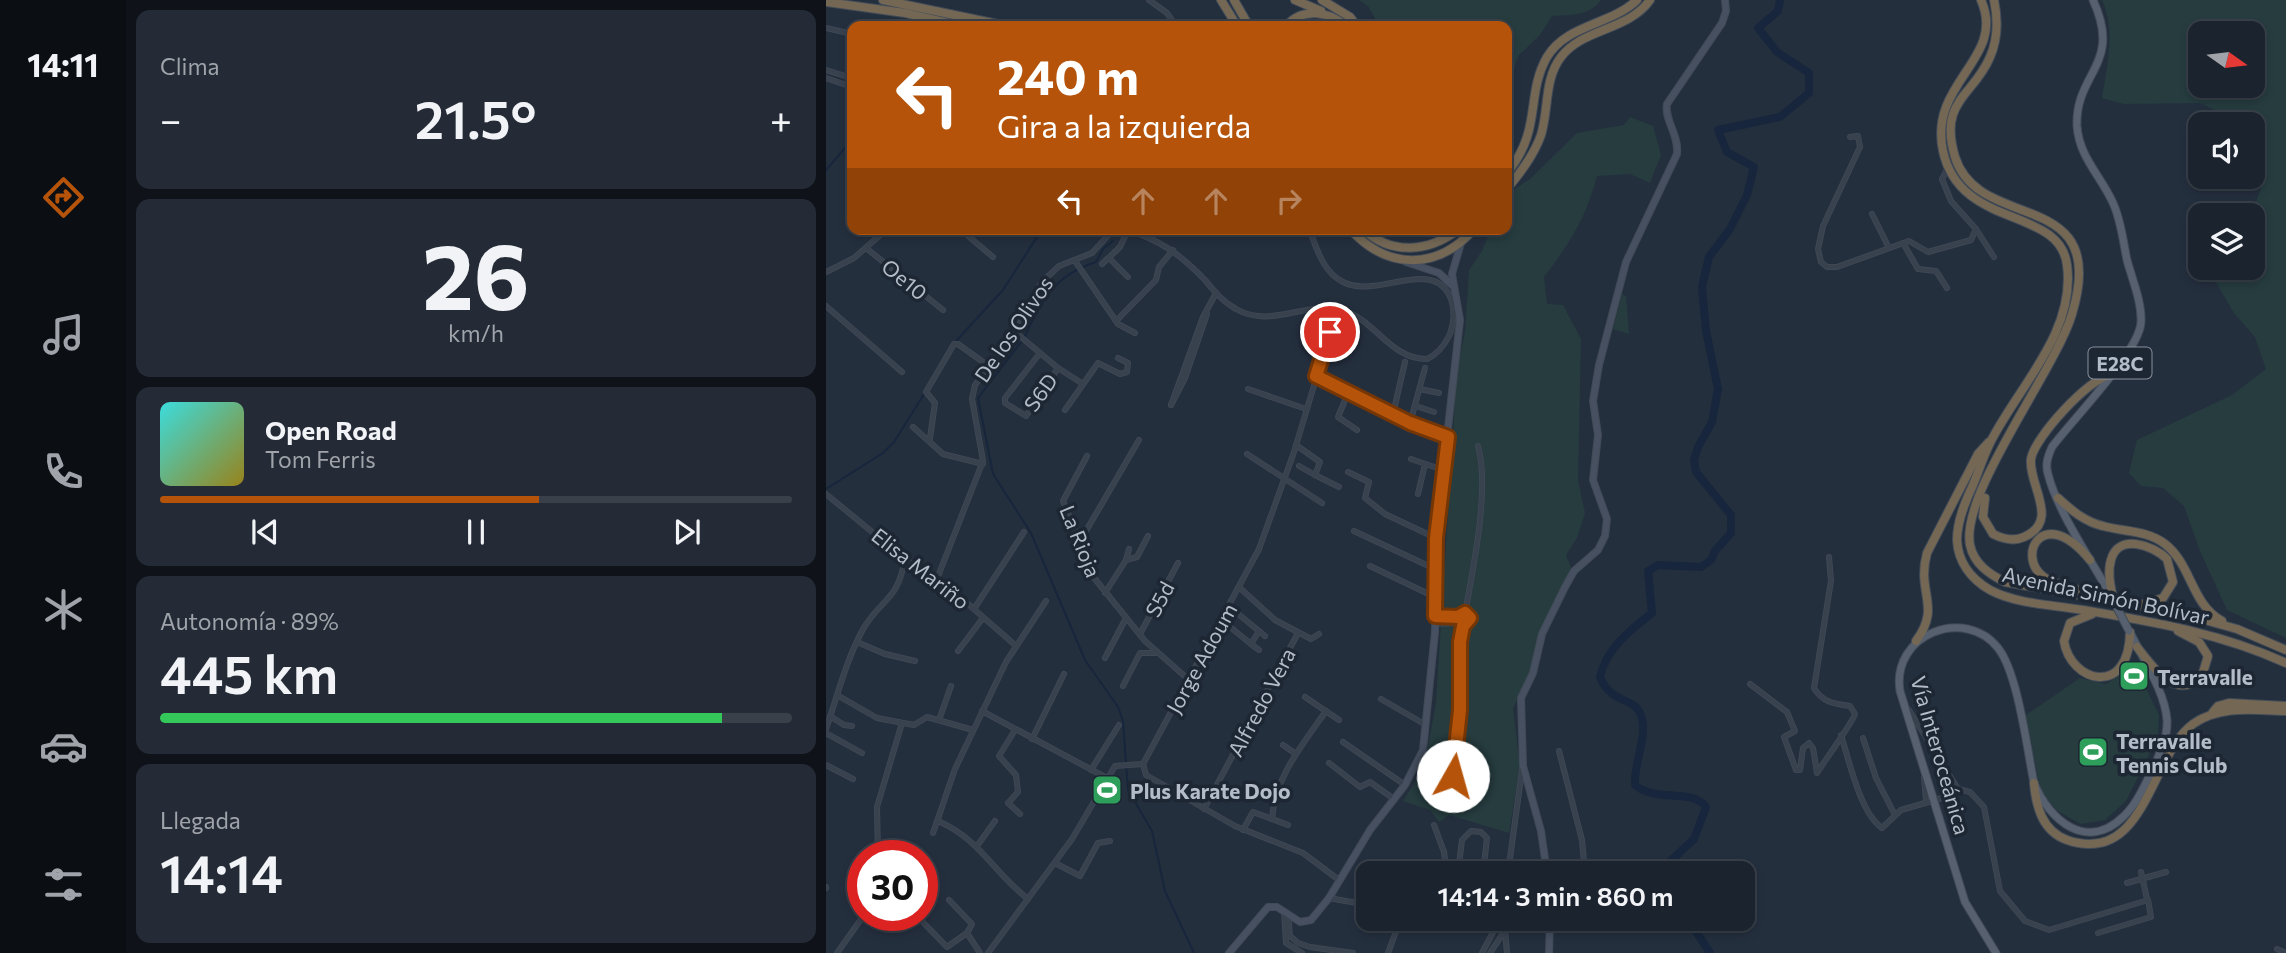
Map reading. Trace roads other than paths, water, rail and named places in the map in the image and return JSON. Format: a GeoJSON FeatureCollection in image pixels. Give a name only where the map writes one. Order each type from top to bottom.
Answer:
{"type":"FeatureCollection","features":[{"type":"Feature","properties":{"kind":"highway"},"geometry":{"type":"LineString","coordinates":[[883,0],[983,21]]}},
{"type":"Feature","properties":{"kind":"highway"},"geometry":{"type":"LineString","coordinates":[[1221,0],[1234,21]]}},
{"type":"Feature","properties":{"kind":"highway"},"geometry":{"type":"LineString","coordinates":[[1234,0],[1246,21]]}},
{"type":"Feature","properties":{"kind":"highway"},"geometry":{"type":"LineString","coordinates":[[1295,0],[1338,21]]}},
{"type":"Feature","properties":{"kind":"highway"},"geometry":{"type":"LineString","coordinates":[[1322,0],[1353,21]]}},
{"type":"Feature","properties":{"kind":"highway"},"geometry":{"type":"LineString","coordinates":[[1512,166],[1524,149],[1530,133],[1539,80],[1547,58],[1564,39],[1626,10],[1637,0]]}},
{"type":"Feature","properties":{"kind":"highway"},"geometry":{"type":"LineString","coordinates":[[1512,182],[1533,153],[1541,136],[1549,85],[1562,56],[1572,46],[1627,22],[1642,11],[1650,0]]}},
{"type":"Feature","properties":{"kind":"highway","name":"Avenida Simón Bolívar"},"geometry":{"type":"LineString","coordinates":[[1981,0],[1985,28],[1983,43],[1977,59],[1952,90],[1944,108],[1941,139],[1948,168],[1962,191],[1978,203],[2044,230],[2055,239],[2067,262],[2064,301],[2050,342],[1991,441],[1957,528],[1958,551],[1965,569],[1993,592],[2228,639],[2286,663]]}},
{"type":"Feature","properties":{"kind":"highway","name":"Avenida Simón Bolívar"},"geometry":{"type":"LineString","coordinates":[[1994,0],[1998,19],[1990,59],[1957,102],[1951,122],[1956,159],[1975,187],[1991,198],[2050,219],[2064,232],[2078,261],[2079,281],[2073,311],[2054,360],[2008,435],[1990,474],[1969,534],[1970,547],[1984,570],[2005,582],[2180,613],[2237,629],[2286,650]]}},
{"type":"Feature","properties":{"kind":"highway"},"geometry":{"type":"LineString","coordinates":[[826,2],[905,13],[939,21]]}},
{"type":"Feature","properties":{"kind":"highway"},"geometry":{"type":"LineString","coordinates":[[1294,21],[1303,15],[1327,14]]}},
{"type":"Feature","properties":{"kind":"highway"},"geometry":{"type":"LineString","coordinates":[[1356,235],[1365,245],[1381,254],[1401,260],[1432,257],[1461,243],[1468,235]]}},
{"type":"Feature","properties":{"kind":"highway"},"geometry":{"type":"LineString","coordinates":[[1371,235],[1380,242],[1402,248],[1439,242],[1450,235]]}},
{"type":"Feature","properties":{"kind":"highway"},"geometry":{"type":"LineString","coordinates":[[1990,474],[1983,508],[1989,529],[2006,539],[2019,539],[2032,533],[2039,522],[2042,507],[2032,466],[2034,450],[2094,380],[2110,375]]}},
{"type":"Feature","properties":{"kind":"highway"},"geometry":{"type":"LineString","coordinates":[[1916,641],[1929,620],[1923,569],[1927,553],[1982,447],[1991,441]]}},
{"type":"Feature","properties":{"kind":"highway"},"geometry":{"type":"LineString","coordinates":[[2058,498],[2090,522],[2141,533],[2166,545],[2179,561],[2205,610],[2237,629]]}},
{"type":"Feature","properties":{"kind":"highway"},"geometry":{"type":"LineString","coordinates":[[2090,560],[2075,542],[2060,534],[2043,536],[2036,542],[2032,552],[2034,565],[2043,577],[2096,598]]}},
{"type":"Feature","properties":{"kind":"highway"},"geometry":{"type":"LineString","coordinates":[[2113,599],[2110,569],[2113,554],[2123,547],[2144,545],[2167,559],[2173,582],[2163,598],[2133,606]]}},
{"type":"Feature","properties":{"kind":"highway"},"geometry":{"type":"LineString","coordinates":[[2098,612],[2076,619],[2064,634],[2067,653],[2087,673],[2103,677],[2121,670],[2128,657],[2129,631]]}},
{"type":"Feature","properties":{"kind":"highway"},"geometry":{"type":"LineString","coordinates":[[2137,647],[2171,683],[2183,685],[2199,679],[2208,662],[2203,647],[2194,638],[2163,624]]}},
{"type":"Feature","properties":{"kind":"highway"},"geometry":{"type":"LineString","coordinates":[[2034,783],[2040,814],[2059,836],[2083,842],[2112,837],[2134,820],[2183,734],[2213,712],[2286,708]]}},
{"type":"Feature","properties":{"kind":"main road","name":"E28C"},"geometry":{"type":"LineString","coordinates":[[1916,641],[1936,631],[1954,629],[1978,633],[1995,644],[2006,658],[2012,677],[2034,783],[2052,815],[2064,825],[2080,831],[2110,827],[2132,808],[2158,757],[2167,730],[2164,705],[2047,472],[2052,447],[2131,351],[2141,324],[2115,205],[2085,158],[2077,129],[2079,104],[2102,55],[2105,42],[2102,21],[2093,0]]}},
{"type":"Feature","properties":{"kind":"main road","name":"Vía Interoceánica"},"geometry":{"type":"LineString","coordinates":[[1916,641],[1906,653],[1898,672],[1904,703],[1923,760],[1931,801],[1965,902],[1996,953]]}},
{"type":"Feature","properties":{"kind":"street"},"geometry":{"type":"LineString","coordinates":[[1149,0],[1167,13],[1173,21]]}},
{"type":"Feature","properties":{"kind":"street"},"geometry":{"type":"LineString","coordinates":[[1510,861],[1523,766],[1521,698],[1533,673],[1542,634],[1574,571],[1598,550],[1607,527],[1605,512],[1593,480],[1598,435],[1593,401],[1626,262],[1677,154],[1678,138],[1667,113],[1667,104],[1722,23],[1725,0]]}},
{"type":"Feature","properties":{"kind":"street"},"geometry":{"type":"LineString","coordinates":[[826,28],[847,33]]}},
{"type":"Feature","properties":{"kind":"street"},"geometry":{"type":"LineString","coordinates":[[826,70],[847,76]]}},
{"type":"Feature","properties":{"kind":"street"},"geometry":{"type":"LineString","coordinates":[[826,78],[847,84]]}},
{"type":"Feature","properties":{"kind":"street"},"geometry":{"type":"LineString","coordinates":[[1850,137],[1858,136],[1860,147],[1823,226],[1818,249],[1821,262],[1827,267],[1834,267],[1903,243],[1912,242],[1924,252],[1968,243],[1976,229]]}},
{"type":"Feature","properties":{"kind":"street"},"geometry":{"type":"LineString","coordinates":[[1948,168],[1942,175],[1947,192],[1994,257]]}},
{"type":"Feature","properties":{"kind":"street"},"geometry":{"type":"LineString","coordinates":[[1872,214],[1889,248]]}},
{"type":"Feature","properties":{"kind":"street"},"geometry":{"type":"LineString","coordinates":[[826,272],[848,262],[880,235]]}},
{"type":"Feature","properties":{"kind":"street"},"geometry":{"type":"LineString","coordinates":[[967,235],[993,257]]}},
{"type":"Feature","properties":{"kind":"street","name":"De los Olivos"},"geometry":{"type":"LineString","coordinates":[[983,464],[972,394],[977,381],[1015,333],[1041,283],[1059,267],[1076,263],[1092,253],[1108,235]]}},
{"type":"Feature","properties":{"kind":"street"},"geometry":{"type":"LineString","coordinates":[[1102,264],[1120,247],[1124,235]]}},
{"type":"Feature","properties":{"kind":"street"},"geometry":{"type":"LineString","coordinates":[[1142,235],[1158,240],[1173,250],[1235,309],[1254,316],[1337,309],[1364,320],[1399,353],[1427,359],[1439,351],[1450,333],[1453,318],[1454,265],[1461,243]]}},
{"type":"Feature","properties":{"kind":"street"},"geometry":{"type":"LineString","coordinates":[[1229,953],[1248,934],[1265,909],[1273,906],[1300,922],[1308,922],[1329,898],[1375,823],[1405,785],[1423,750],[1427,725],[1435,620],[1436,538],[1460,320],[1453,298],[1440,283],[1427,278],[1375,288],[1343,282],[1326,268],[1312,235]]}},
{"type":"Feature","properties":{"kind":"street"},"geometry":{"type":"LineString","coordinates":[[1903,243],[1918,269],[1936,271],[1947,288]]}},
{"type":"Feature","properties":{"kind":"street","name":"Oe10"},"geometry":{"type":"LineString","coordinates":[[866,248],[943,310]]}},
{"type":"Feature","properties":{"kind":"street"},"geometry":{"type":"LineString","coordinates":[[1116,321],[1156,280],[1159,267],[1173,250]]}},
{"type":"Feature","properties":{"kind":"street"},"geometry":{"type":"LineString","coordinates":[[1109,258],[1128,277]]}},
{"type":"Feature","properties":{"kind":"street"},"geometry":{"type":"LineString","coordinates":[[1401,260],[1439,273],[1453,286]]}},
{"type":"Feature","properties":{"kind":"street"},"geometry":{"type":"LineString","coordinates":[[1076,263],[1116,321],[1124,329],[1135,333]]}},
{"type":"Feature","properties":{"kind":"street"},"geometry":{"type":"LineString","coordinates":[[1191,355],[1178,395],[1171,405],[1207,313],[1216,293]]}},
{"type":"Feature","properties":{"kind":"street"},"geometry":{"type":"LineString","coordinates":[[826,306],[902,372]]}},
{"type":"Feature","properties":{"kind":"street","name":"Jorge Adoum"},"geometry":{"type":"LineString","coordinates":[[1142,764],[1259,549],[1296,445],[1337,309]]}},
{"type":"Feature","properties":{"kind":"street"},"geometry":{"type":"LineString","coordinates":[[1015,333],[1057,369],[1082,385]]}},
{"type":"Feature","properties":{"kind":"street"},"geometry":{"type":"LineString","coordinates":[[930,438],[935,403],[926,394],[927,390],[954,344],[958,344],[990,367]]}},
{"type":"Feature","properties":{"kind":"street","name":"S6D"},"geometry":{"type":"LineString","coordinates":[[1039,354],[1005,402],[1022,416],[1027,415],[1057,369]]}},
{"type":"Feature","properties":{"kind":"street"},"geometry":{"type":"LineString","coordinates":[[1065,410],[1099,363],[1118,373],[1125,373],[1129,364],[1118,358]]}},
{"type":"Feature","properties":{"kind":"street"},"geometry":{"type":"LineString","coordinates":[[1393,414],[1405,362]]}},
{"type":"Feature","properties":{"kind":"street"},"geometry":{"type":"LineString","coordinates":[[1410,423],[1425,368]]}},
{"type":"Feature","properties":{"kind":"street"},"geometry":{"type":"LineString","coordinates":[[1316,376],[1410,423],[1448,437]]}},
{"type":"Feature","properties":{"kind":"street"},"geometry":{"type":"LineString","coordinates":[[1248,389],[1306,409]]}},
{"type":"Feature","properties":{"kind":"street"},"geometry":{"type":"LineString","coordinates":[[1420,389],[1439,393]]}},
{"type":"Feature","properties":{"kind":"street"},"geometry":{"type":"LineString","coordinates":[[1348,393],[1338,417],[1357,430]]}},
{"type":"Feature","properties":{"kind":"street"},"geometry":{"type":"LineString","coordinates":[[1416,405],[1434,412]]}},
{"type":"Feature","properties":{"kind":"street"},"geometry":{"type":"LineString","coordinates":[[913,427],[943,454],[983,464],[937,579]]}},
{"type":"Feature","properties":{"kind":"street"},"geometry":{"type":"LineString","coordinates":[[1079,544],[1139,440]]}},
{"type":"Feature","properties":{"kind":"street"},"geometry":{"type":"LineString","coordinates":[[1296,445],[1320,462],[1315,475]]}},
{"type":"Feature","properties":{"kind":"street"},"geometry":{"type":"LineString","coordinates":[[1447,799],[1457,752],[1460,622],[1465,613],[1478,527],[1481,481],[1478,446]]}},
{"type":"Feature","properties":{"kind":"street"},"geometry":{"type":"LineString","coordinates":[[1247,454],[1284,481],[1322,503]]}},
{"type":"Feature","properties":{"kind":"street","name":"La Rioja"},"geometry":{"type":"LineString","coordinates":[[1087,456],[1063,499],[1079,544],[1095,579],[1105,593],[1157,653],[1189,680]]}},
{"type":"Feature","properties":{"kind":"street"},"geometry":{"type":"LineString","coordinates":[[1411,459],[1444,471]]}},
{"type":"Feature","properties":{"kind":"street"},"geometry":{"type":"LineString","coordinates":[[1418,494],[1425,464]]}},
{"type":"Feature","properties":{"kind":"street"},"geometry":{"type":"LineString","coordinates":[[1299,466],[1339,487]]}},
{"type":"Feature","properties":{"kind":"street"},"geometry":{"type":"LineString","coordinates":[[1348,472],[1369,482],[1365,498],[1382,512],[1436,538]]}},
{"type":"Feature","properties":{"kind":"street","name":"Elisa Mariño"},"geometry":{"type":"LineString","coordinates":[[826,494],[905,559],[937,579],[1015,645]]}},
{"type":"Feature","properties":{"kind":"street"},"geometry":{"type":"LineString","coordinates":[[1354,531],[1435,569]]}},
{"type":"Feature","properties":{"kind":"street"},"geometry":{"type":"LineString","coordinates":[[974,609],[1024,532]]}},
{"type":"Feature","properties":{"kind":"street"},"geometry":{"type":"LineString","coordinates":[[1126,560],[1137,557],[1148,536]]}},
{"type":"Feature","properties":{"kind":"street"},"geometry":{"type":"LineString","coordinates":[[1105,593],[1126,560],[1129,548]]}},
{"type":"Feature","properties":{"kind":"street"},"geometry":{"type":"LineString","coordinates":[[1750,684],[1792,719],[1795,731],[1784,737],[1784,744],[1798,771],[1806,744],[1809,743],[1813,748],[1817,774],[1841,735],[1854,720],[1854,709],[1824,699],[1814,688],[1813,682],[1823,641],[1832,568],[1829,557]]}},
{"type":"Feature","properties":{"kind":"street"},"geometry":{"type":"LineString","coordinates":[[862,753],[826,731],[857,642],[866,624],[900,586],[905,559]]}},
{"type":"Feature","properties":{"kind":"street","name":"S5d"},"geometry":{"type":"LineString","coordinates":[[1140,634],[1178,563]]}},
{"type":"Feature","properties":{"kind":"street"},"geometry":{"type":"LineString","coordinates":[[1370,566],[1435,597]]}},
{"type":"Feature","properties":{"kind":"street"},"geometry":{"type":"LineString","coordinates":[[1240,588],[1275,620],[1313,639],[1319,634]]}},
{"type":"Feature","properties":{"kind":"street"},"geometry":{"type":"LineString","coordinates":[[933,833],[982,711],[1015,645],[1046,601]]}},
{"type":"Feature","properties":{"kind":"street"},"geometry":{"type":"LineString","coordinates":[[1229,620],[1237,613],[1265,636]]}},
{"type":"Feature","properties":{"kind":"street"},"geometry":{"type":"LineString","coordinates":[[1435,620],[1469,622],[1465,613]]}},
{"type":"Feature","properties":{"kind":"street"},"geometry":{"type":"LineString","coordinates":[[1224,615],[1229,620],[1229,626],[1259,650]]}},
{"type":"Feature","properties":{"kind":"street"},"geometry":{"type":"LineString","coordinates":[[957,651],[983,618]]}},
{"type":"Feature","properties":{"kind":"street"},"geometry":{"type":"LineString","coordinates":[[1105,657],[1126,618]]}},
{"type":"Feature","properties":{"kind":"street"},"geometry":{"type":"LineString","coordinates":[[1251,644],[1259,631]]}},
{"type":"Feature","properties":{"kind":"street","name":"Alfredo Vera"},"geometry":{"type":"LineString","coordinates":[[1204,809],[1298,633]]}},
{"type":"Feature","properties":{"kind":"street"},"geometry":{"type":"LineString","coordinates":[[857,642],[885,654],[915,661]]}},
{"type":"Feature","properties":{"kind":"street"},"geometry":{"type":"LineString","coordinates":[[1123,686],[1140,653],[1157,653]]}},
{"type":"Feature","properties":{"kind":"street"},"geometry":{"type":"LineString","coordinates":[[1032,739],[1064,674]]}},
{"type":"Feature","properties":{"kind":"street"},"geometry":{"type":"LineString","coordinates":[[939,720],[951,686]]}},
{"type":"Feature","properties":{"kind":"street"},"geometry":{"type":"LineString","coordinates":[[837,695],[877,718],[916,725],[927,717],[973,730]]}},
{"type":"Feature","properties":{"kind":"street"},"geometry":{"type":"LineString","coordinates":[[1305,697],[1339,720]]}},
{"type":"Feature","properties":{"kind":"street"},"geometry":{"type":"LineString","coordinates":[[1381,699],[1427,725]]}},
{"type":"Feature","properties":{"kind":"street"},"geometry":{"type":"LineString","coordinates":[[1904,703],[1958,789]]}},
{"type":"Feature","properties":{"kind":"street"},"geometry":{"type":"LineString","coordinates":[[982,711],[1107,778]]}},
{"type":"Feature","properties":{"kind":"street"},"geometry":{"type":"LineString","coordinates":[[1272,819],[1273,799],[1280,779],[1326,711]]}},
{"type":"Feature","properties":{"kind":"street"},"geometry":{"type":"LineString","coordinates":[[830,716],[852,726]]}},
{"type":"Feature","properties":{"kind":"street"},"geometry":{"type":"LineString","coordinates":[[878,840],[877,807],[902,723]]}},
{"type":"Feature","properties":{"kind":"street"},"geometry":{"type":"LineString","coordinates":[[1091,770],[1119,725]]}},
{"type":"Feature","properties":{"kind":"street"},"geometry":{"type":"LineString","coordinates":[[1015,730],[999,756],[1016,775],[1018,792],[1008,803],[1020,814]]}},
{"type":"Feature","properties":{"kind":"street"},"geometry":{"type":"LineString","coordinates":[[1841,735],[1861,796],[1874,822],[1885,828],[1895,815],[1958,789],[1970,792],[1984,807],[2000,891],[2025,921],[2049,930],[2147,899]]}},
{"type":"Feature","properties":{"kind":"street"},"geometry":{"type":"LineString","coordinates":[[1863,738],[1880,789],[1895,815]]}},
{"type":"Feature","properties":{"kind":"street"},"geometry":{"type":"LineString","coordinates":[[1343,742],[1405,785]]}},
{"type":"Feature","properties":{"kind":"street"},"geometry":{"type":"LineString","coordinates":[[1283,745],[1296,754]]}},
{"type":"Feature","properties":{"kind":"street"},"geometry":{"type":"LineString","coordinates":[[1559,751],[1582,839],[1584,861]]}},
{"type":"Feature","properties":{"kind":"street"},"geometry":{"type":"LineString","coordinates":[[1329,763],[1360,787],[1370,782],[1395,799]]}},
{"type":"Feature","properties":{"kind":"street"},"geometry":{"type":"LineString","coordinates":[[988,953],[1055,863],[1115,766],[1142,764],[1144,773],[1204,809],[1243,830],[1303,853],[1340,881]]}},
{"type":"Feature","properties":{"kind":"street"},"geometry":{"type":"LineString","coordinates":[[826,765],[853,779]]}},
{"type":"Feature","properties":{"kind":"street"},"geometry":{"type":"LineString","coordinates":[[1523,766],[1541,831],[1545,861]]}},
{"type":"Feature","properties":{"kind":"street"},"geometry":{"type":"LineString","coordinates":[[1243,830],[1251,813],[1288,825]]}},
{"type":"Feature","properties":{"kind":"street"},"geometry":{"type":"LineString","coordinates":[[937,821],[960,831],[977,846],[1006,881],[1028,900]]}},
{"type":"Feature","properties":{"kind":"street"},"geometry":{"type":"LineString","coordinates":[[977,846],[995,821]]}},
{"type":"Feature","properties":{"kind":"street"},"geometry":{"type":"LineString","coordinates":[[1434,825],[1445,861]]}},
{"type":"Feature","properties":{"kind":"street"},"geometry":{"type":"LineString","coordinates":[[1459,861],[1462,840],[1471,831],[1486,834],[1484,861]]}},
{"type":"Feature","properties":{"kind":"street"},"geometry":{"type":"LineString","coordinates":[[1055,863],[1080,876],[1098,843],[1110,841]]}},
{"type":"Feature","properties":{"kind":"street"},"geometry":{"type":"LineString","coordinates":[[2127,883],[2142,875],[2166,872]]}},
{"type":"Feature","properties":{"kind":"street"},"geometry":{"type":"LineString","coordinates":[[2098,933],[2151,917],[2142,875]]}},
{"type":"Feature","properties":{"kind":"street"},"geometry":{"type":"LineString","coordinates":[[1329,898],[1356,903]]}},
{"type":"Feature","properties":{"kind":"street"},"geometry":{"type":"LineString","coordinates":[[932,931],[947,947],[967,933],[972,925],[949,900]]}},
{"type":"Feature","properties":{"kind":"street"},"geometry":{"type":"LineString","coordinates":[[1286,912],[1286,943],[1302,953]]}},
{"type":"Feature","properties":{"kind":"street"},"geometry":{"type":"LineString","coordinates":[[1286,912],[1290,936],[1298,943],[1353,953]]}},
{"type":"Feature","properties":{"kind":"street"},"geometry":{"type":"LineString","coordinates":[[837,953],[853,931]]}},
{"type":"Feature","properties":{"kind":"street"},"geometry":{"type":"LineString","coordinates":[[1388,953],[1396,931]]}},
{"type":"Feature","properties":{"kind":"street"},"geometry":{"type":"LineString","coordinates":[[1482,953],[1495,931]]}},
{"type":"Feature","properties":{"kind":"street"},"geometry":{"type":"LineString","coordinates":[[1549,931],[1549,953]]}},
{"type":"Feature","properties":{"kind":"street"},"geometry":{"type":"LineString","coordinates":[[1490,953],[1504,932]]}},
{"type":"Feature","properties":{"kind":"street"},"geometry":{"type":"LineString","coordinates":[[1504,932],[1507,953]]}},
{"type":"Feature","properties":{"kind":"street"},"geometry":{"type":"LineString","coordinates":[[967,933],[980,953]]}},
{"type":"Feature","properties":{"kind":"street"},"geometry":{"type":"LineString","coordinates":[[2277,949],[2286,953]]}},
{"type":"Feature","properties":{"kind":"waterway"},"geometry":{"type":"LineString","coordinates":[[1670,861],[1694,839],[1706,807],[1692,798],[1653,793],[1635,785],[1643,721],[1637,708],[1610,692],[1600,677],[1613,649],[1627,633],[1652,613],[1648,571],[1658,565],[1701,567],[1711,560],[1715,551],[1731,533],[1731,515],[1696,472],[1694,460],[1712,422],[1718,389],[1706,331],[1702,287],[1709,257],[1730,229],[1747,195],[1754,167],[1727,152],[1718,130],[1780,117],[1809,93],[1809,73],[1777,52],[1758,28],[1778,11],[1780,0]]}},
{"type":"Feature","properties":{"kind":"waterway"},"geometry":{"type":"LineString","coordinates":[[826,170],[847,146]]}},
{"type":"Feature","properties":{"kind":"waterway"},"geometry":{"type":"LineString","coordinates":[[956,341],[1003,290],[1038,235]]}},
{"type":"Feature","properties":{"kind":"waterway"},"geometry":{"type":"LineString","coordinates":[[1025,336],[1044,300],[1060,281],[1082,267],[1096,262],[1103,249],[1113,241]]}},
{"type":"Feature","properties":{"kind":"waterway"},"geometry":{"type":"LineString","coordinates":[[1022,341],[978,398],[993,474],[1031,533],[1085,660],[1118,707],[1123,721],[1128,790],[1152,831],[1165,891],[1194,953]]}},
{"type":"Feature","properties":{"kind":"waterway"},"geometry":{"type":"LineString","coordinates":[[826,489],[883,453],[894,442],[924,394]]}},
{"type":"Feature","properties":{"kind":"waterway"},"geometry":{"type":"LineString","coordinates":[[1696,931],[1710,953]]}},
{"type":"Feature","properties":{"kind":"place","name":"Terravalle"},"geometry":{"type":"Point","coordinates":[2134,676]}},
{"type":"Feature","properties":{"kind":"place","name":"Terravalle Tennis Club"},"geometry":{"type":"Point","coordinates":[2093,752]}},
{"type":"Feature","properties":{"kind":"place","name":"Plus Karate Dojo"},"geometry":{"type":"Point","coordinates":[1107,790]}}]}
